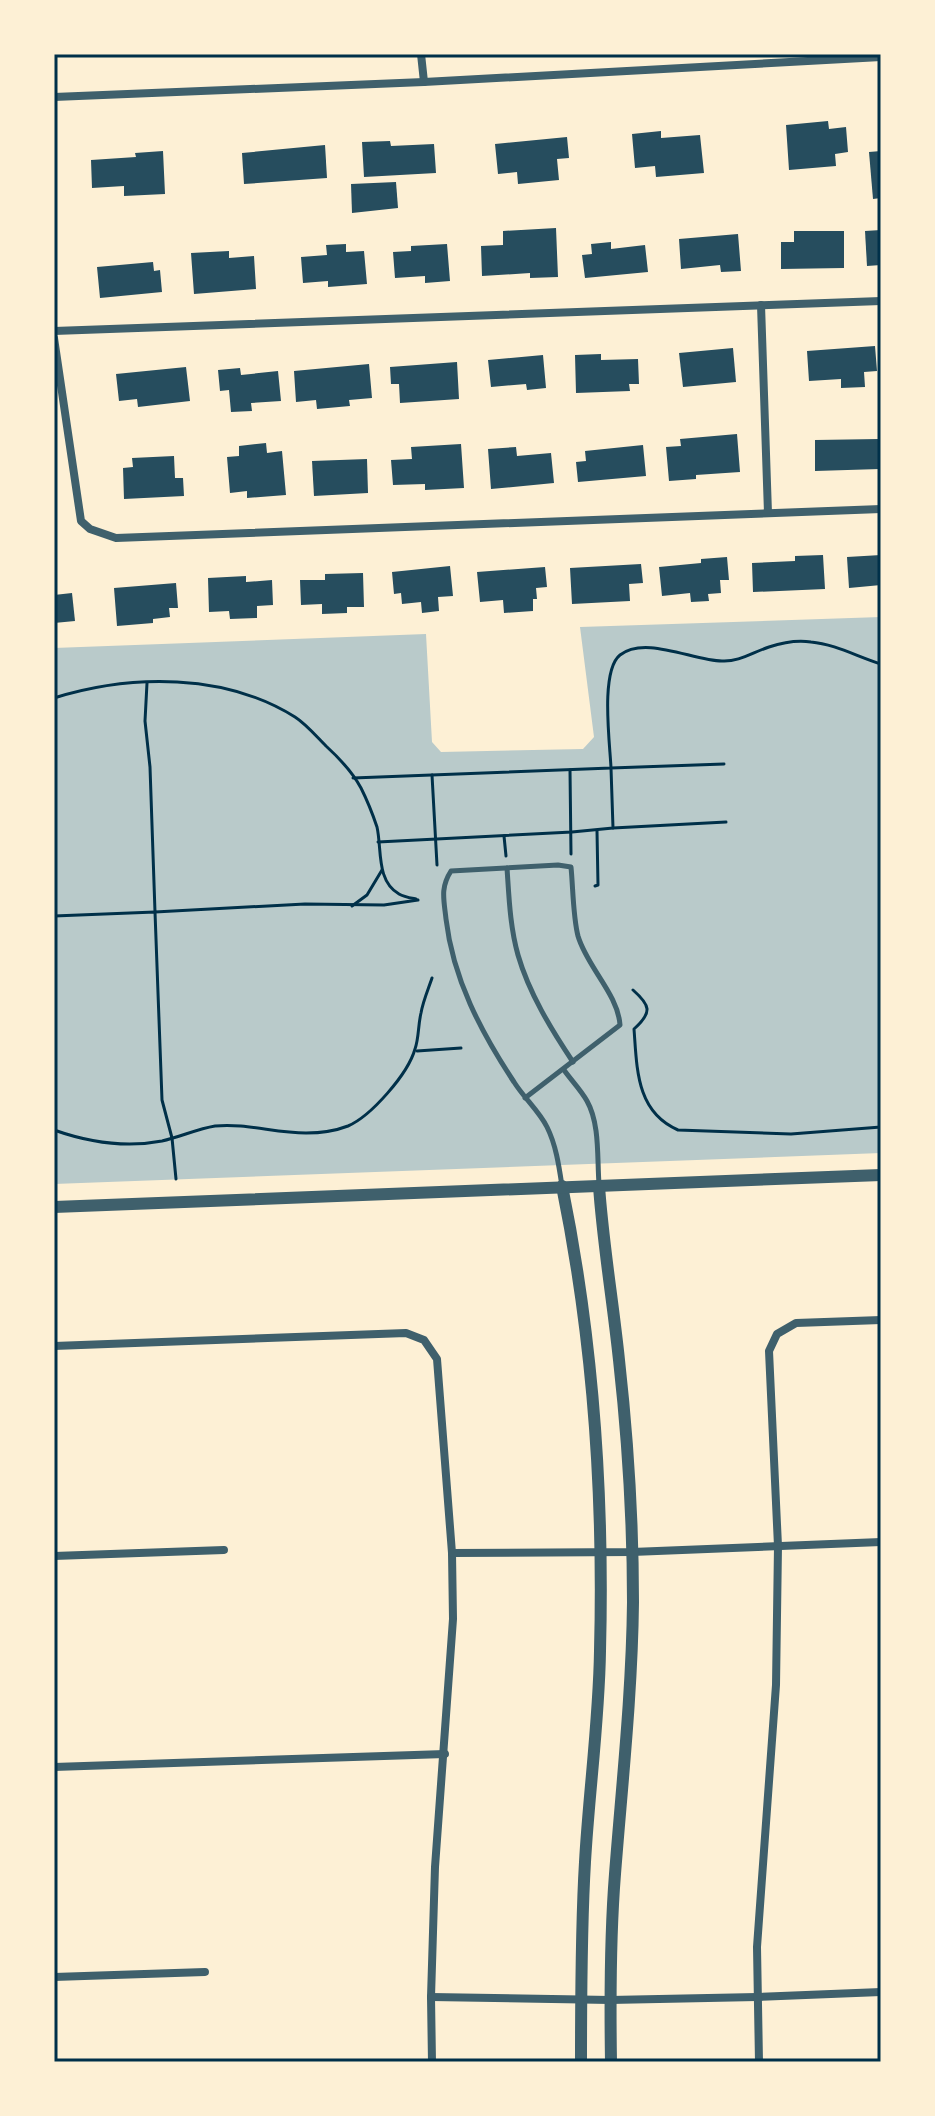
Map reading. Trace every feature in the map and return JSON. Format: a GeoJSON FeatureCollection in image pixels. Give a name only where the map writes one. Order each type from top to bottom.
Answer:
{"type":"FeatureCollection","features":[{"type":"Feature","properties":{"kind":"street"},"geometry":{"type":"LineString","coordinates":[[421,54],[424,82]]}},
{"type":"Feature","properties":{"kind":"street"},"geometry":{"type":"LineString","coordinates":[[54,97],[424,82],[881,57]]}},
{"type":"Feature","properties":{"kind":"street"},"geometry":{"type":"LineString","coordinates":[[54,331],[881,301]]}},
{"type":"Feature","properties":{"kind":"street"},"geometry":{"type":"LineString","coordinates":[[761,305],[768,513]]}},
{"type":"Feature","properties":{"kind":"street"},"geometry":{"type":"LineString","coordinates":[[54,338],[81,521],[90,529],[116,538],[881,509]]}},
{"type":"Feature","properties":{"kind":"street"},"geometry":{"type":"LineString","coordinates":[[54,1207],[881,1175]]}},
{"type":"Feature","properties":{"kind":"street"},"geometry":{"type":"LineString","coordinates":[[562,1186],[588,1353],[598,1458],[601,1552],[599,1697],[585,1860],[581,2062]]}},
{"type":"Feature","properties":{"kind":"street"},"geometry":{"type":"LineString","coordinates":[[599,1186],[629,1458],[632,1552],[626,1752],[615,1873],[611,2062]]}},
{"type":"Feature","properties":{"kind":"street"},"geometry":{"type":"LineString","coordinates":[[759,2062],[757,1947],[776,1685],[778,1546],[769,1351],[777,1334],[796,1323],[881,1320]]}},
{"type":"Feature","properties":{"kind":"street"},"geometry":{"type":"LineString","coordinates":[[54,1346],[406,1333],[424,1340],[437,1359],[452,1553],[453,1619],[435,1867],[432,2062]]}},
{"type":"Feature","properties":{"kind":"street"},"geometry":{"type":"LineString","coordinates":[[452,1553],[632,1552],[881,1542]]}},
{"type":"Feature","properties":{"kind":"street"},"geometry":{"type":"LineString","coordinates":[[54,1556],[224,1550]]}},
{"type":"Feature","properties":{"kind":"street"},"geometry":{"type":"LineString","coordinates":[[54,1767],[445,1754]]}},
{"type":"Feature","properties":{"kind":"street"},"geometry":{"type":"LineString","coordinates":[[54,1977],[205,1972]]}},
{"type":"Feature","properties":{"kind":"street"},"geometry":{"type":"LineString","coordinates":[[431,1997],[610,2000],[881,1992]]}},
{"type":"Feature","properties":{"kind":"lane"},"geometry":{"type":"LineString","coordinates":[[525,1098],[620,1025],[619,1011],[595,973],[578,935],[571,867],[558,865],[451,871],[444,882],[443,893],[448,934],[462,986],[486,1038],[525,1098],[545,1123],[554,1142],[562,1186]]}},
{"type":"Feature","properties":{"kind":"lane"},"geometry":{"type":"LineString","coordinates":[[507,868],[510,913],[518,956],[536,999],[573,1062]]}},
{"type":"Feature","properties":{"kind":"lane"},"geometry":{"type":"LineString","coordinates":[[564,1070],[592,1112],[599,1186]]}},
{"type":"Feature","properties":{"kind":"path"},"geometry":{"type":"LineString","coordinates":[[613,828],[608,682],[612,665],[620,655],[634,649],[651,648],[722,661],[740,659],[772,646],[810,642],[832,646],[881,664]]}},
{"type":"Feature","properties":{"kind":"path"},"geometry":{"type":"LineString","coordinates":[[54,698],[116,683],[205,684],[264,700],[298,718],[360,786],[377,827],[382,870],[389,884],[397,893],[418,900],[384,905],[305,904],[54,916]]}},
{"type":"Feature","properties":{"kind":"path"},"geometry":{"type":"LineString","coordinates":[[147,683],[145,721],[150,767],[162,1100],[172,1138],[176,1179]]}},
{"type":"Feature","properties":{"kind":"path"},"geometry":{"type":"LineString","coordinates":[[353,778],[724,764]]}},
{"type":"Feature","properties":{"kind":"path"},"geometry":{"type":"LineString","coordinates":[[570,770],[571,867]]}},
{"type":"Feature","properties":{"kind":"path"},"geometry":{"type":"LineString","coordinates":[[432,775],[437,865]]}},
{"type":"Feature","properties":{"kind":"path"},"geometry":{"type":"LineString","coordinates":[[378,842],[726,822]]}},
{"type":"Feature","properties":{"kind":"path"},"geometry":{"type":"LineString","coordinates":[[595,886],[598,885],[597,831]]}},
{"type":"Feature","properties":{"kind":"path"},"geometry":{"type":"LineString","coordinates":[[504,836],[507,868]]}},
{"type":"Feature","properties":{"kind":"path"},"geometry":{"type":"LineString","coordinates":[[352,906],[367,895],[382,870]]}},
{"type":"Feature","properties":{"kind":"path"},"geometry":{"type":"LineString","coordinates":[[54,1130],[103,1143],[132,1144],[231,1125],[302,1133],[323,1133],[349,1126],[370,1112],[401,1076],[415,1051],[421,1013],[432,978]]}},
{"type":"Feature","properties":{"kind":"path"},"geometry":{"type":"LineString","coordinates":[[633,990],[647,1002],[648,1011],[634,1029],[640,1087],[653,1113],[664,1124],[678,1130],[791,1134],[881,1127]]}},
{"type":"Feature","properties":{"kind":"path"},"geometry":{"type":"LineString","coordinates":[[415,1051],[461,1048]]}},
{"type":"Feature","properties":{"kind":"shaded area"},"geometry":{"type":"Polygon","coordinates":[[[881,617],[881,1153],[54,1184],[54,648],[426,634],[432,742],[441,752],[583,749],[594,737],[580,627],[881,617]]]}},
{"type":"Feature","properties":{"kind":"building"},"geometry":{"type":"Polygon","coordinates":[[[828,121],[829,129],[846,127],[848,152],[835,154],[836,166],[789,170],[786,125],[828,121]]]}},
{"type":"Feature","properties":{"kind":"building"},"geometry":{"type":"Polygon","coordinates":[[[661,131],[661,138],[700,135],[704,173],[656,177],[655,166],[635,168],[632,134],[661,131]]]}},
{"type":"Feature","properties":{"kind":"building"},"geometry":{"type":"Polygon","coordinates":[[[567,137],[569,158],[557,159],[559,180],[518,184],[517,172],[498,174],[495,144],[567,137]]]}},
{"type":"Feature","properties":{"kind":"building"},"geometry":{"type":"Polygon","coordinates":[[[390,141],[391,146],[434,144],[436,173],[364,177],[362,142],[390,141]]]}},
{"type":"Feature","properties":{"kind":"building"},"geometry":{"type":"Polygon","coordinates":[[[325,145],[327,178],[244,184],[242,153],[325,145]]]}},
{"type":"Feature","properties":{"kind":"building"},"geometry":{"type":"Polygon","coordinates":[[[163,151],[165,194],[124,196],[124,186],[92,188],[91,160],[136,157],[135,153],[163,151]]]}},
{"type":"Feature","properties":{"kind":"building"},"geometry":{"type":"Polygon","coordinates":[[[881,151],[881,198],[873,199],[869,152],[881,151]]]}},
{"type":"Feature","properties":{"kind":"building"},"geometry":{"type":"Polygon","coordinates":[[[396,182],[398,208],[352,213],[351,184],[396,182]]]}},
{"type":"Feature","properties":{"kind":"building"},"geometry":{"type":"Polygon","coordinates":[[[556,228],[558,277],[530,278],[530,273],[482,276],[481,246],[503,245],[503,231],[556,228]]]}},
{"type":"Feature","properties":{"kind":"building"},"geometry":{"type":"Polygon","coordinates":[[[881,230],[881,265],[867,266],[865,231],[881,230]]]}},
{"type":"Feature","properties":{"kind":"building"},"geometry":{"type":"Polygon","coordinates":[[[794,231],[844,231],[844,268],[781,269],[781,242],[794,242],[794,231]]]}},
{"type":"Feature","properties":{"kind":"building"},"geometry":{"type":"Polygon","coordinates":[[[738,234],[741,271],[721,272],[720,265],[681,269],[679,239],[738,234]]]}},
{"type":"Feature","properties":{"kind":"building"},"geometry":{"type":"Polygon","coordinates":[[[611,242],[611,249],[645,245],[648,272],[585,278],[582,255],[592,254],[591,244],[611,242]]]}},
{"type":"Feature","properties":{"kind":"building"},"geometry":{"type":"Polygon","coordinates":[[[346,244],[346,252],[364,251],[367,284],[328,287],[328,281],[303,283],[301,257],[327,255],[326,245],[346,244]]]}},
{"type":"Feature","properties":{"kind":"building"},"geometry":{"type":"Polygon","coordinates":[[[447,244],[450,281],[425,283],[425,276],[395,278],[393,252],[411,251],[411,246],[447,244]]]}},
{"type":"Feature","properties":{"kind":"building"},"geometry":{"type":"Polygon","coordinates":[[[229,251],[229,258],[254,256],[256,289],[194,294],[191,253],[229,251]]]}},
{"type":"Feature","properties":{"kind":"building"},"geometry":{"type":"Polygon","coordinates":[[[153,262],[154,271],[160,270],[162,292],[100,298],[97,267],[153,262]]]}},
{"type":"Feature","properties":{"kind":"building"},"geometry":{"type":"Polygon","coordinates":[[[875,346],[877,371],[864,372],[865,387],[841,388],[841,379],[809,381],[807,351],[875,346]]]}},
{"type":"Feature","properties":{"kind":"building"},"geometry":{"type":"Polygon","coordinates":[[[733,348],[736,382],[683,387],[679,353],[733,348]]]}},
{"type":"Feature","properties":{"kind":"building"},"geometry":{"type":"Polygon","coordinates":[[[601,354],[601,360],[638,359],[639,384],[629,384],[630,391],[576,393],[575,355],[601,354]]]}},
{"type":"Feature","properties":{"kind":"building"},"geometry":{"type":"Polygon","coordinates":[[[543,355],[546,388],[527,390],[526,384],[491,387],[488,360],[543,355]]]}},
{"type":"Feature","properties":{"kind":"building"},"geometry":{"type":"Polygon","coordinates":[[[457,362],[459,399],[400,403],[399,384],[391,384],[390,367],[457,362]]]}},
{"type":"Feature","properties":{"kind":"building"},"geometry":{"type":"Polygon","coordinates":[[[369,364],[372,398],[349,400],[350,406],[317,409],[316,400],[296,402],[294,371],[369,364]]]}},
{"type":"Feature","properties":{"kind":"building"},"geometry":{"type":"Polygon","coordinates":[[[186,367],[190,401],[138,407],[137,399],[119,401],[116,374],[186,367]]]}},
{"type":"Feature","properties":{"kind":"building"},"geometry":{"type":"Polygon","coordinates":[[[240,368],[241,375],[278,371],[281,401],[251,403],[252,411],[231,412],[229,390],[220,391],[218,370],[240,368]]]}},
{"type":"Feature","properties":{"kind":"building"},"geometry":{"type":"Polygon","coordinates":[[[737,434],[740,472],[696,475],[696,479],[669,481],[666,447],[681,446],[680,439],[737,434]]]}},
{"type":"Feature","properties":{"kind":"building"},"geometry":{"type":"Polygon","coordinates":[[[879,439],[880,469],[815,471],[815,440],[879,439]]]}},
{"type":"Feature","properties":{"kind":"building"},"geometry":{"type":"Polygon","coordinates":[[[266,443],[267,453],[282,451],[286,495],[247,498],[247,491],[230,493],[227,457],[239,456],[239,446],[266,443]]]}},
{"type":"Feature","properties":{"kind":"building"},"geometry":{"type":"Polygon","coordinates":[[[461,444],[464,488],[425,490],[425,484],[393,485],[391,460],[412,459],[411,447],[461,444]]]}},
{"type":"Feature","properties":{"kind":"building"},"geometry":{"type":"Polygon","coordinates":[[[643,445],[646,476],[578,482],[576,462],[586,461],[585,451],[643,445]]]}},
{"type":"Feature","properties":{"kind":"building"},"geometry":{"type":"Polygon","coordinates":[[[516,447],[517,456],[551,453],[554,483],[491,489],[488,449],[516,447]]]}},
{"type":"Feature","properties":{"kind":"building"},"geometry":{"type":"Polygon","coordinates":[[[174,456],[175,478],[183,478],[184,496],[124,499],[123,468],[133,467],[132,458],[174,456]]]}},
{"type":"Feature","properties":{"kind":"building"},"geometry":{"type":"Polygon","coordinates":[[[367,459],[368,493],[314,496],[312,461],[367,459]]]}},
{"type":"Feature","properties":{"kind":"building"},"geometry":{"type":"Polygon","coordinates":[[[823,555],[825,589],[753,592],[752,563],[795,561],[795,556],[823,555]]]}},
{"type":"Feature","properties":{"kind":"building"},"geometry":{"type":"Polygon","coordinates":[[[881,555],[881,585],[849,588],[847,557],[881,555]]]}},
{"type":"Feature","properties":{"kind":"building"},"geometry":{"type":"Polygon","coordinates":[[[727,557],[729,580],[720,580],[721,593],[708,594],[709,601],[691,602],[690,593],[662,596],[659,567],[727,557]]]}},
{"type":"Feature","properties":{"kind":"building"},"geometry":{"type":"Polygon","coordinates":[[[641,564],[643,583],[629,584],[630,601],[572,604],[570,568],[641,564]]]}},
{"type":"Feature","properties":{"kind":"building"},"geometry":{"type":"Polygon","coordinates":[[[450,566],[453,596],[438,597],[439,611],[422,613],[421,602],[402,604],[401,593],[394,594],[392,572],[450,566]]]}},
{"type":"Feature","properties":{"kind":"building"},"geometry":{"type":"Polygon","coordinates":[[[545,567],[547,587],[536,588],[537,599],[533,599],[533,611],[504,613],[503,600],[480,602],[477,572],[545,567]]]}},
{"type":"Feature","properties":{"kind":"building"},"geometry":{"type":"Polygon","coordinates":[[[363,573],[364,607],[347,607],[347,613],[322,614],[322,604],[301,605],[300,580],[325,580],[325,574],[363,573]]]}},
{"type":"Feature","properties":{"kind":"building"},"geometry":{"type":"Polygon","coordinates":[[[246,576],[246,582],[272,580],[273,605],[257,606],[257,618],[230,619],[229,611],[209,612],[208,578],[246,576]]]}},
{"type":"Feature","properties":{"kind":"building"},"geometry":{"type":"Polygon","coordinates":[[[176,583],[178,608],[169,608],[170,617],[153,619],[153,623],[117,626],[114,588],[176,583]]]}},
{"type":"Feature","properties":{"kind":"building"},"geometry":{"type":"Polygon","coordinates":[[[72,593],[75,621],[54,623],[54,595],[72,593]]]}}]}
